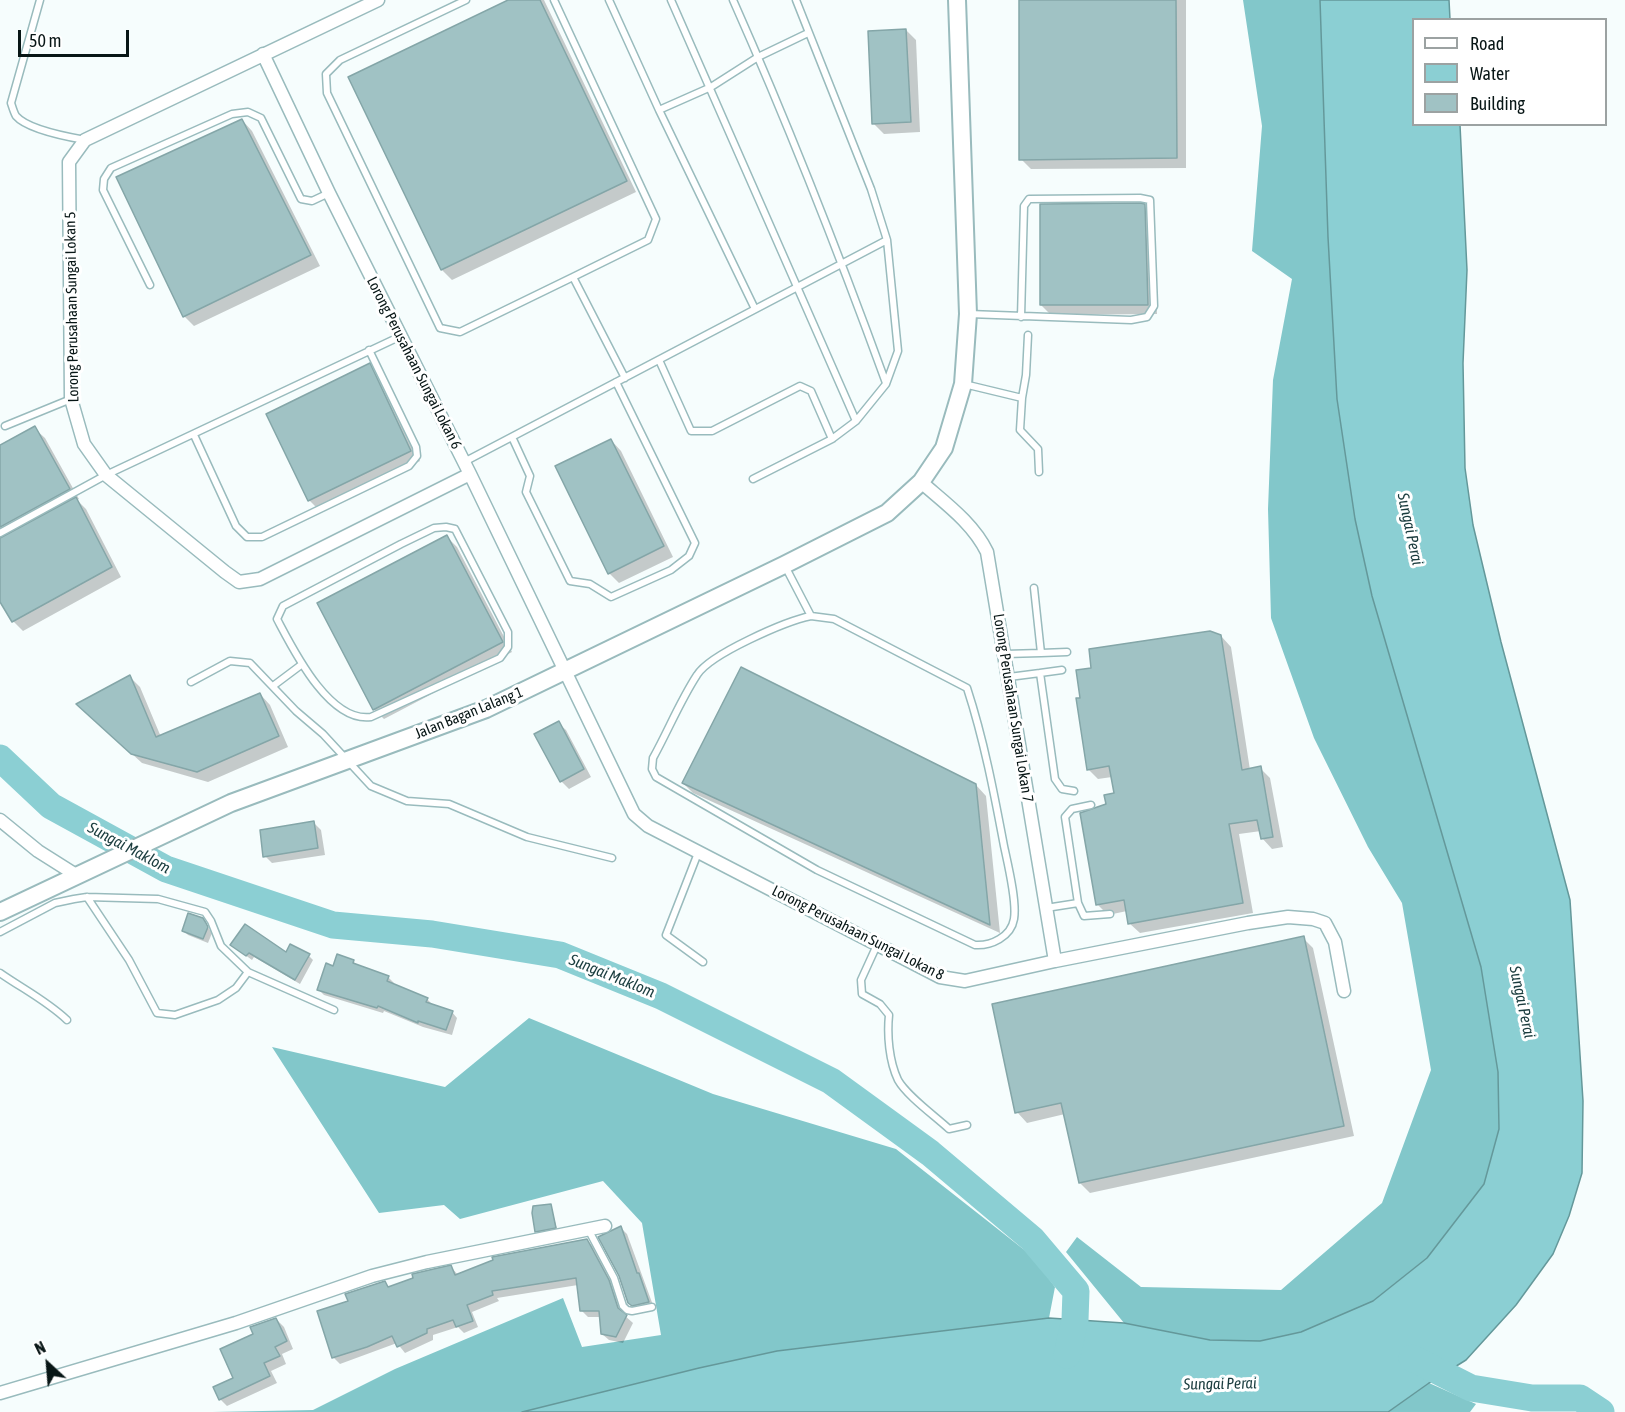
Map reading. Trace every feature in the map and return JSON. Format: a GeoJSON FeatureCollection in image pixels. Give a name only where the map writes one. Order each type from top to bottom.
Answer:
{"type":"FeatureCollection","features":[{"type":"Feature","properties":{"kind":"main road","name":"Jalan Bagan Lalang 1"},"geometry":{"type":"LineString","coordinates":[[0,912],[231,803],[486,709],[887,513],[921,482],[944,448],[963,384],[968,314],[957,0]]}},
{"type":"Feature","properties":{"kind":"street"},"geometry":{"type":"LineString","coordinates":[[345,0],[351,13]]}},
{"type":"Feature","properties":{"kind":"street","name":"Lorong Perusahaan Sungai Lokan 5"},"geometry":{"type":"LineString","coordinates":[[378,0],[86,140],[69,162],[71,399],[84,444],[106,475],[239,582],[260,579],[467,468]]}},
{"type":"Feature","properties":{"kind":"street","name":"Lorong Perusahaan Sungai Lokan 6"},"geometry":{"type":"LineString","coordinates":[[263,54],[329,193],[402,336],[566,671]]}},
{"type":"Feature","properties":{"kind":"street","name":"Lorong Perusahaan Sungai Lokan 7"},"geometry":{"type":"LineString","coordinates":[[921,482],[968,524],[981,538],[987,552],[1055,961]]}},
{"type":"Feature","properties":{"kind":"street","name":"Lorong Perusahaan Sungai Lokan 8"},"geometry":{"type":"LineString","coordinates":[[566,671],[634,814],[648,826],[940,977],[965,981],[1055,961],[1288,917],[1313,919],[1325,923],[1331,932],[1344,991]]}},
{"type":"Feature","properties":{"kind":"street"},"geometry":{"type":"LineString","coordinates":[[0,820],[38,851],[79,873]]}},
{"type":"Feature","properties":{"kind":"street"},"geometry":{"type":"LineString","coordinates":[[0,1393],[236,1323],[372,1276],[426,1262],[604,1226]]}},
{"type":"Feature","properties":{"kind":"lane"},"geometry":{"type":"LineString","coordinates":[[39,0],[11,103],[16,116],[24,121],[55,135],[86,140]]}},
{"type":"Feature","properties":{"kind":"lane"},"geometry":{"type":"LineString","coordinates":[[466,0],[340,60],[326,74],[327,93],[441,328],[460,332],[648,240],[656,219],[554,0]]}},
{"type":"Feature","properties":{"kind":"lane"},"geometry":{"type":"LineString","coordinates":[[609,0],[755,309]]}},
{"type":"Feature","properties":{"kind":"lane"},"geometry":{"type":"LineString","coordinates":[[671,0],[856,421]]}},
{"type":"Feature","properties":{"kind":"lane"},"geometry":{"type":"LineString","coordinates":[[733,0],[843,263],[886,384]]}},
{"type":"Feature","properties":{"kind":"lane"},"geometry":{"type":"LineString","coordinates":[[753,479],[832,439],[856,421],[886,384],[898,351],[887,240],[872,189],[796,0]]}},
{"type":"Feature","properties":{"kind":"lane"},"geometry":{"type":"LineString","coordinates":[[659,110],[711,87],[758,57],[808,33]]}},
{"type":"Feature","properties":{"kind":"lane"},"geometry":{"type":"LineString","coordinates":[[150,285],[103,190],[104,179],[111,168],[232,114],[248,112],[261,118],[302,199],[312,201],[329,193]]}},
{"type":"Feature","properties":{"kind":"lane"},"geometry":{"type":"LineString","coordinates":[[968,314],[1021,317],[1131,320],[1147,317],[1154,306],[1150,200],[1140,198],[1029,199],[1024,206],[1021,317]]}},
{"type":"Feature","properties":{"kind":"lane"},"geometry":{"type":"LineString","coordinates":[[467,468],[512,437],[887,240]]}},
{"type":"Feature","properties":{"kind":"lane"},"geometry":{"type":"LineString","coordinates":[[573,277],[626,378]]}},
{"type":"Feature","properties":{"kind":"lane"},"geometry":{"type":"LineString","coordinates":[[1028,335],[1020,429],[1038,449],[1039,471]]}},
{"type":"Feature","properties":{"kind":"lane"},"geometry":{"type":"LineString","coordinates":[[0,533],[106,475],[402,336]]}},
{"type":"Feature","properties":{"kind":"lane"},"geometry":{"type":"LineString","coordinates":[[194,435],[236,526],[247,537],[262,537],[409,466],[417,456],[416,447],[369,350]]}},
{"type":"Feature","properties":{"kind":"lane"},"geometry":{"type":"LineString","coordinates":[[659,360],[691,431],[712,431],[800,386],[812,391],[832,439]]}},
{"type":"Feature","properties":{"kind":"lane"},"geometry":{"type":"LineString","coordinates":[[512,437],[530,476],[526,492],[570,581],[590,584],[611,597],[671,570],[690,556],[695,543],[616,382]]}},
{"type":"Feature","properties":{"kind":"lane"},"geometry":{"type":"LineString","coordinates":[[963,384],[1022,398]]}},
{"type":"Feature","properties":{"kind":"lane"},"geometry":{"type":"LineString","coordinates":[[5,426],[71,399]]}},
{"type":"Feature","properties":{"kind":"lane"},"geometry":{"type":"LineString","coordinates":[[434,528],[455,529],[508,632],[508,648],[500,658],[371,717],[355,716],[333,703],[301,665],[277,619],[283,606],[434,528]]}},
{"type":"Feature","properties":{"kind":"lane"},"geometry":{"type":"LineString","coordinates":[[784,565],[812,616]]}},
{"type":"Feature","properties":{"kind":"lane"},"geometry":{"type":"LineString","coordinates":[[1034,588],[1041,653]]}},
{"type":"Feature","properties":{"kind":"lane"},"geometry":{"type":"LineString","coordinates":[[812,616],[834,619],[967,688],[977,719],[1011,882],[1014,921],[1004,936],[987,945],[975,945],[818,870],[656,777],[652,769],[653,758],[698,674],[713,660],[733,649],[795,619],[812,616]]}},
{"type":"Feature","properties":{"kind":"lane"},"geometry":{"type":"LineString","coordinates":[[1005,654],[1066,652]]}},
{"type":"Feature","properties":{"kind":"lane"},"geometry":{"type":"LineString","coordinates":[[190,682],[230,662],[250,663],[348,760],[371,786],[407,801],[449,804],[527,837],[612,858]]}},
{"type":"Feature","properties":{"kind":"lane"},"geometry":{"type":"LineString","coordinates":[[273,686],[301,665]]}},
{"type":"Feature","properties":{"kind":"lane"},"geometry":{"type":"LineString","coordinates":[[1009,677],[1062,670]]}},
{"type":"Feature","properties":{"kind":"lane"},"geometry":{"type":"LineString","coordinates":[[1040,673],[1055,779],[1062,789],[1074,791]]}},
{"type":"Feature","properties":{"kind":"lane"},"geometry":{"type":"LineString","coordinates":[[1090,805],[1072,809],[1065,817],[1078,903],[1084,916],[1110,914]]}},
{"type":"Feature","properties":{"kind":"lane"},"geometry":{"type":"LineString","coordinates":[[699,852],[666,935],[703,962]]}},
{"type":"Feature","properties":{"kind":"lane"},"geometry":{"type":"LineString","coordinates":[[0,932],[55,903],[87,897],[158,899],[205,912],[221,946],[248,972],[334,1010]]}},
{"type":"Feature","properties":{"kind":"lane"},"geometry":{"type":"LineString","coordinates":[[87,897],[129,960],[157,1013],[175,1015],[218,1000],[237,988],[248,972]]}},
{"type":"Feature","properties":{"kind":"lane"},"geometry":{"type":"LineString","coordinates":[[1046,908],[1078,903]]}},
{"type":"Feature","properties":{"kind":"lane"},"geometry":{"type":"LineString","coordinates":[[878,945],[861,980],[862,994],[880,1004],[889,1015],[887,1037],[898,1080],[949,1129],[967,1125]]}},
{"type":"Feature","properties":{"kind":"lane"},"geometry":{"type":"LineString","coordinates":[[0,973],[23,990],[51,1005],[67,1020]]}},
{"type":"Feature","properties":{"kind":"lane"},"geometry":{"type":"LineString","coordinates":[[588,1228],[614,1278],[623,1306],[632,1311],[652,1307]]}},
{"type":"Feature","properties":{"kind":"shaded area"},"geometry":{"type":"Polygon","coordinates":[[[1243,0],[1320,0],[1328,237],[1337,399],[1355,519],[1372,596],[1481,967],[1498,1072],[1499,1129],[1484,1184],[1427,1258],[1373,1301],[1301,1332],[1260,1341],[1210,1340],[1124,1323],[1066,1252],[1077,1237],[1141,1287],[1281,1290],[1382,1203],[1431,1070],[1402,903],[1368,847],[1314,738],[1271,618],[1268,509],[1273,380],[1292,279],[1252,251],[1262,126],[1243,0]]]}},
{"type":"Feature","properties":{"kind":"shaded area"},"geometry":{"type":"Polygon","coordinates":[[[529,1018],[713,1094],[896,1149],[1032,1256],[1055,1287],[1049,1318],[777,1351],[522,1412],[212,1412],[313,1410],[395,1369],[563,1298],[582,1347],[661,1335],[642,1223],[603,1181],[460,1219],[444,1205],[379,1213],[272,1047],[445,1087],[529,1018]]]}},
{"type":"Feature","properties":{"kind":"shaded area"},"geometry":{"type":"Polygon","coordinates":[[[1429,1383],[1476,1404],[1470,1412],[1388,1412],[1429,1383]]]}},
{"type":"Feature","properties":{"kind":"water","name":"Sungai Perai"},"geometry":{"type":"Polygon","coordinates":[[[1320,0],[1449,0],[1450,18],[1412,18],[1412,126],[1460,126],[1467,270],[1463,363],[1465,468],[1473,525],[1501,642],[1570,900],[1583,1101],[1582,1173],[1569,1216],[1553,1254],[1516,1305],[1466,1360],[1388,1412],[522,1412],[777,1351],[1049,1318],[1124,1323],[1210,1340],[1260,1341],[1301,1332],[1373,1301],[1427,1258],[1484,1184],[1499,1129],[1498,1072],[1481,967],[1372,596],[1355,519],[1337,399],[1328,237],[1320,0]]]}},
{"type":"Feature","properties":{"kind":"building"},"geometry":{"type":"Polygon","coordinates":[[[508,0],[540,0],[627,181],[441,270],[348,77],[508,0]]]}},
{"type":"Feature","properties":{"kind":"building"},"geometry":{"type":"Polygon","coordinates":[[[1019,0],[1176,0],[1177,158],[1019,160],[1019,0]]]}},
{"type":"Feature","properties":{"kind":"building"},"geometry":{"type":"Polygon","coordinates":[[[906,29],[911,122],[872,124],[868,31],[906,29]]]}},
{"type":"Feature","properties":{"kind":"building"},"geometry":{"type":"Polygon","coordinates":[[[242,119],[311,255],[183,317],[116,177],[242,119]]]}},
{"type":"Feature","properties":{"kind":"building"},"geometry":{"type":"Polygon","coordinates":[[[1040,204],[1145,204],[1148,305],[1040,305],[1040,204]]]}},
{"type":"Feature","properties":{"kind":"building"},"geometry":{"type":"Polygon","coordinates":[[[370,363],[411,451],[308,501],[266,414],[370,363]]]}},
{"type":"Feature","properties":{"kind":"building"},"geometry":{"type":"Polygon","coordinates":[[[35,426],[70,489],[0,527],[0,445],[35,426]]]}},
{"type":"Feature","properties":{"kind":"building"},"geometry":{"type":"Polygon","coordinates":[[[611,439],[664,546],[608,574],[555,466],[611,439]]]}},
{"type":"Feature","properties":{"kind":"building"},"geometry":{"type":"Polygon","coordinates":[[[76,497],[112,567],[12,622],[0,602],[0,538],[76,497]]]}},
{"type":"Feature","properties":{"kind":"building"},"geometry":{"type":"Polygon","coordinates":[[[447,535],[503,642],[373,710],[317,603],[447,535]]]}},
{"type":"Feature","properties":{"kind":"building"},"geometry":{"type":"Polygon","coordinates":[[[1210,631],[1221,635],[1242,770],[1261,766],[1273,837],[1261,839],[1257,820],[1229,824],[1243,903],[1128,924],[1124,900],[1096,905],[1080,813],[1106,804],[1104,795],[1114,793],[1109,766],[1087,770],[1076,698],[1080,698],[1076,670],[1091,668],[1089,649],[1210,631]]]}},
{"type":"Feature","properties":{"kind":"building"},"geometry":{"type":"Polygon","coordinates":[[[741,667],[976,784],[990,925],[682,783],[741,667]]]}},
{"type":"Feature","properties":{"kind":"building"},"geometry":{"type":"Polygon","coordinates":[[[130,675],[156,737],[260,693],[279,736],[197,772],[131,754],[76,704],[130,675]]]}},
{"type":"Feature","properties":{"kind":"building"},"geometry":{"type":"Polygon","coordinates":[[[559,721],[584,769],[560,782],[534,734],[559,721]]]}},
{"type":"Feature","properties":{"kind":"building"},"geometry":{"type":"Polygon","coordinates":[[[314,821],[318,848],[263,857],[260,830],[314,821]]]}},
{"type":"Feature","properties":{"kind":"building"},"geometry":{"type":"Polygon","coordinates":[[[188,913],[203,918],[206,923],[208,927],[203,939],[182,931],[188,913]]]}},
{"type":"Feature","properties":{"kind":"building"},"geometry":{"type":"Polygon","coordinates":[[[245,924],[286,952],[290,944],[310,954],[295,980],[249,953],[246,956],[230,945],[245,924]]]}},
{"type":"Feature","properties":{"kind":"building"},"geometry":{"type":"Polygon","coordinates":[[[1304,936],[1344,1126],[1079,1183],[1061,1103],[1015,1113],[992,1004],[1304,936]]]}},
{"type":"Feature","properties":{"kind":"building"},"geometry":{"type":"Polygon","coordinates":[[[337,954],[354,960],[353,963],[389,976],[387,981],[428,998],[426,1002],[453,1011],[446,1030],[418,1021],[418,1023],[378,1006],[377,1008],[317,990],[326,963],[333,966],[337,954]]]}},
{"type":"Feature","properties":{"kind":"building"},"geometry":{"type":"Polygon","coordinates":[[[551,1204],[556,1228],[535,1232],[533,1206],[551,1204]]]}},
{"type":"Feature","properties":{"kind":"building"},"geometry":{"type":"Polygon","coordinates":[[[621,1226],[649,1302],[632,1306],[628,1303],[619,1276],[598,1237],[621,1226]]]}},
{"type":"Feature","properties":{"kind":"building"},"geometry":{"type":"Polygon","coordinates":[[[587,1239],[609,1280],[618,1308],[627,1315],[616,1337],[601,1334],[599,1311],[580,1311],[576,1278],[492,1291],[493,1295],[467,1305],[473,1321],[456,1327],[453,1320],[427,1329],[427,1333],[397,1347],[392,1336],[332,1358],[317,1311],[348,1301],[345,1294],[385,1281],[388,1287],[413,1278],[412,1274],[451,1265],[455,1275],[493,1260],[492,1257],[587,1239]]]}},
{"type":"Feature","properties":{"kind":"building"},"geometry":{"type":"Polygon","coordinates":[[[276,1318],[287,1341],[275,1347],[280,1356],[264,1363],[270,1376],[219,1400],[213,1387],[233,1378],[220,1349],[253,1334],[250,1327],[276,1318]]]}},
{"type":"Feature","properties":{"kind":"waterway","name":"Sungai Maklom"},"geometry":{"type":"LineString","coordinates":[[0,758],[51,806],[166,869],[333,925],[432,934],[560,955],[661,996],[831,1081],[930,1153],[1032,1239],[1076,1291],[1075,1320],[1067,1355]]}},
{"type":"Feature","properties":{"kind":"waterway"},"geometry":{"type":"LineString","coordinates":[[1412,1358],[1471,1388],[1532,1398],[1580,1398],[1601,1412]]}}]}
